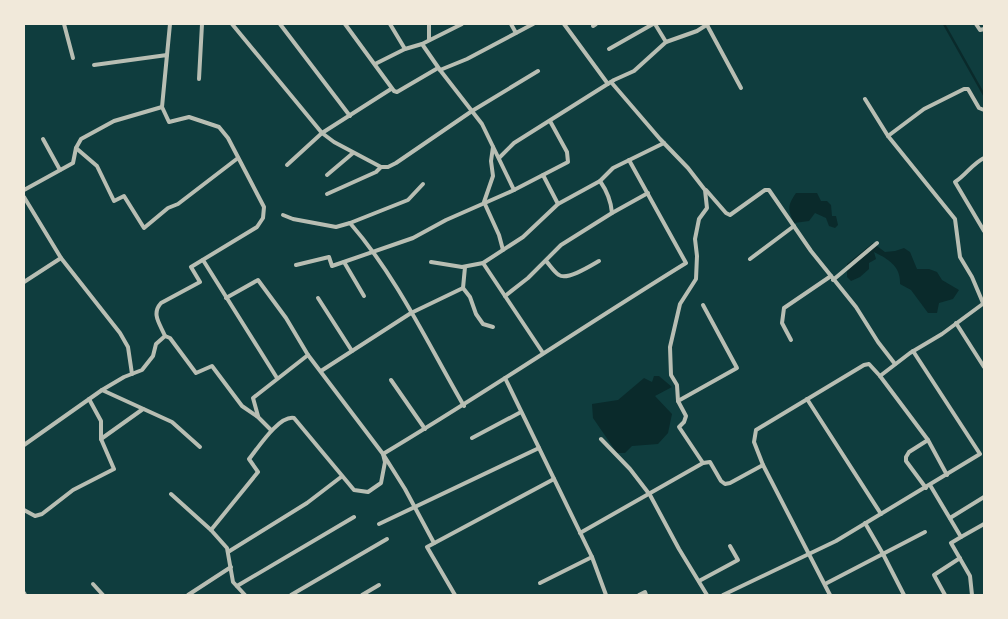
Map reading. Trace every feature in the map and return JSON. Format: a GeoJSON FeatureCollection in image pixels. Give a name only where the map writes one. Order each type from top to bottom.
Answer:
{"type":"FeatureCollection","features":[{"type":"Feature","properties":{"kind":"street"},"geometry":{"type":"LineString","coordinates":[[64,24],[73,58]]}},
{"type":"Feature","properties":{"kind":"street"},"geometry":{"type":"LineString","coordinates":[[170,24],[162,107],[169,122],[188,117],[219,127],[228,138],[264,208],[263,218],[257,227],[192,267],[200,282],[161,303],[156,308],[155,314],[166,336],[170,338],[196,373],[212,366],[242,406],[258,417],[271,430]]}},
{"type":"Feature","properties":{"kind":"street"},"geometry":{"type":"LineString","coordinates":[[199,79],[202,24]]}},
{"type":"Feature","properties":{"kind":"street"},"geometry":{"type":"LineString","coordinates":[[232,24],[322,133],[353,153],[381,167],[388,167],[396,163],[472,111],[538,71]]}},
{"type":"Feature","properties":{"kind":"street"},"geometry":{"type":"LineString","coordinates":[[280,24],[350,116]]}},
{"type":"Feature","properties":{"kind":"street"},"geometry":{"type":"LineString","coordinates":[[345,24],[375,64],[391,89],[397,92],[439,69],[467,59],[532,24]]}},
{"type":"Feature","properties":{"kind":"street"},"geometry":{"type":"LineString","coordinates":[[390,24],[405,50]]}},
{"type":"Feature","properties":{"kind":"street"},"geometry":{"type":"LineString","coordinates":[[429,24],[429,40]]}},
{"type":"Feature","properties":{"kind":"street"},"geometry":{"type":"LineString","coordinates":[[375,64],[422,44],[462,24]]}},
{"type":"Feature","properties":{"kind":"street"},"geometry":{"type":"LineString","coordinates":[[511,24],[516,33]]}},
{"type":"Feature","properties":{"kind":"street"},"geometry":{"type":"LineString","coordinates":[[564,24],[610,83],[688,168],[705,190],[726,213],[730,215],[765,190],[769,190],[832,278],[856,307],[878,342],[895,364]]}},
{"type":"Feature","properties":{"kind":"street"},"geometry":{"type":"LineString","coordinates":[[609,49],[654,24],[666,42]]}},
{"type":"Feature","properties":{"kind":"street"},"geometry":{"type":"LineString","coordinates":[[498,158],[514,143],[610,83],[634,71],[666,42],[697,31],[707,24],[741,88]]}},
{"type":"Feature","properties":{"kind":"street"},"geometry":{"type":"LineString","coordinates":[[976,24],[980,30],[984,29]]}},
{"type":"Feature","properties":{"kind":"street"},"geometry":{"type":"LineString","coordinates":[[422,44],[439,69],[482,124],[514,190]]}},
{"type":"Feature","properties":{"kind":"street"},"geometry":{"type":"LineString","coordinates":[[94,65],[167,55]]}},
{"type":"Feature","properties":{"kind":"street"},"geometry":{"type":"LineString","coordinates":[[287,165],[322,133],[391,89]]}},
{"type":"Feature","properties":{"kind":"street"},"geometry":{"type":"LineString","coordinates":[[888,136],[924,109],[964,89],[968,89],[979,108],[984,110]]}},
{"type":"Feature","properties":{"kind":"street"},"geometry":{"type":"LineString","coordinates":[[865,99],[888,136],[955,219],[960,257],[972,278],[983,303],[942,334],[913,351],[880,376]]}},
{"type":"Feature","properties":{"kind":"street"},"geometry":{"type":"LineString","coordinates":[[24,190],[73,162],[76,148],[81,139],[114,121],[162,107]]}},
{"type":"Feature","properties":{"kind":"street"},"geometry":{"type":"LineString","coordinates":[[296,265],[328,257],[332,266],[413,238],[484,202],[543,176],[568,162],[568,152],[550,121]]}},
{"type":"Feature","properties":{"kind":"street"},"geometry":{"type":"LineString","coordinates":[[43,138],[60,170]]}},
{"type":"Feature","properties":{"kind":"street"},"geometry":{"type":"LineString","coordinates":[[431,262],[465,267],[483,263],[523,237],[558,204],[600,181],[613,168],[664,143]]}},
{"type":"Feature","properties":{"kind":"street"},"geometry":{"type":"LineString","coordinates":[[493,147],[491,161],[494,176],[484,202],[499,235],[503,250]]}},
{"type":"Feature","properties":{"kind":"street"},"geometry":{"type":"LineString","coordinates":[[76,148],[97,166],[114,201],[124,196],[144,228],[168,208],[178,204],[238,158]]}},
{"type":"Feature","properties":{"kind":"street"},"geometry":{"type":"LineString","coordinates":[[327,175],[353,153]]}},
{"type":"Feature","properties":{"kind":"street"},"geometry":{"type":"LineString","coordinates":[[984,158],[973,164],[966,174],[955,182],[984,231]]}},
{"type":"Feature","properties":{"kind":"street"},"geometry":{"type":"LineString","coordinates":[[383,454],[464,406],[543,353],[686,263],[629,160]]}},
{"type":"Feature","properties":{"kind":"street"},"geometry":{"type":"LineString","coordinates":[[327,194],[376,172],[381,167]]}},
{"type":"Feature","properties":{"kind":"street"},"geometry":{"type":"LineString","coordinates":[[543,176],[558,204]]}},
{"type":"Feature","properties":{"kind":"street"},"geometry":{"type":"LineString","coordinates":[[600,181],[606,190],[611,203],[612,213]]}},
{"type":"Feature","properties":{"kind":"street"},"geometry":{"type":"LineString","coordinates":[[284,215],[326,226],[336,227],[408,200],[423,184]]}},
{"type":"Feature","properties":{"kind":"street"},"geometry":{"type":"LineString","coordinates":[[703,464],[678,426],[684,422],[686,416],[678,401],[677,385],[671,375],[670,347],[680,304],[696,279],[697,256],[695,239],[700,219],[706,208],[705,190]]}},
{"type":"Feature","properties":{"kind":"street"},"geometry":{"type":"LineString","coordinates":[[505,296],[561,246],[612,213],[648,193]]}},
{"type":"Feature","properties":{"kind":"street"},"geometry":{"type":"LineString","coordinates":[[24,196],[61,258],[120,332],[128,347],[132,374]]}},
{"type":"Feature","properties":{"kind":"street"},"geometry":{"type":"LineString","coordinates":[[350,223],[373,252],[411,313],[464,406]]}},
{"type":"Feature","properties":{"kind":"street"},"geometry":{"type":"LineString","coordinates":[[750,259],[794,226]]}},
{"type":"Feature","properties":{"kind":"street"},"geometry":{"type":"LineString","coordinates":[[791,340],[782,323],[784,308],[832,278],[877,242]]}},
{"type":"Feature","properties":{"kind":"street"},"geometry":{"type":"LineString","coordinates":[[24,282],[61,258]]}},
{"type":"Feature","properties":{"kind":"street"},"geometry":{"type":"LineString","coordinates":[[203,260],[277,378]]}},
{"type":"Feature","properties":{"kind":"street"},"geometry":{"type":"LineString","coordinates":[[546,261],[559,276],[564,277],[576,272],[583,272],[599,261]]}},
{"type":"Feature","properties":{"kind":"street"},"geometry":{"type":"LineString","coordinates":[[344,262],[364,296]]}},
{"type":"Feature","properties":{"kind":"street"},"geometry":{"type":"LineString","coordinates":[[483,263],[543,353]]}},
{"type":"Feature","properties":{"kind":"street"},"geometry":{"type":"LineString","coordinates":[[465,267],[463,288],[470,297],[476,314],[483,324],[493,327]]}},
{"type":"Feature","properties":{"kind":"street"},"geometry":{"type":"LineString","coordinates":[[226,298],[258,280],[286,318],[308,355],[383,454],[415,506],[434,543]]}},
{"type":"Feature","properties":{"kind":"street"},"geometry":{"type":"LineString","coordinates":[[321,371],[411,313],[463,288]]}},
{"type":"Feature","properties":{"kind":"street"},"geometry":{"type":"LineString","coordinates":[[318,298],[352,351]]}},
{"type":"Feature","properties":{"kind":"street"},"geometry":{"type":"LineString","coordinates":[[678,401],[737,368],[703,306]]}},
{"type":"Feature","properties":{"kind":"street"},"geometry":{"type":"LineString","coordinates":[[956,323],[984,367]]}},
{"type":"Feature","properties":{"kind":"street"},"geometry":{"type":"LineString","coordinates":[[24,445],[102,390],[142,370],[153,356],[156,344],[166,336]]}},
{"type":"Feature","properties":{"kind":"street"},"geometry":{"type":"LineString","coordinates":[[723,595],[809,555],[865,524],[982,453],[913,351]]}},
{"type":"Feature","properties":{"kind":"street"},"geometry":{"type":"LineString","coordinates":[[258,417],[253,398],[308,355]]}},
{"type":"Feature","properties":{"kind":"street"},"geometry":{"type":"LineString","coordinates":[[830,595],[763,465],[754,442],[756,430],[867,364],[870,364],[928,440],[947,475]]}},
{"type":"Feature","properties":{"kind":"street"},"geometry":{"type":"LineString","coordinates":[[505,378],[592,557],[606,595]]}},
{"type":"Feature","properties":{"kind":"street"},"geometry":{"type":"LineString","coordinates":[[391,380],[425,429]]}},
{"type":"Feature","properties":{"kind":"street"},"geometry":{"type":"LineString","coordinates":[[102,390],[172,422],[200,447]]}},
{"type":"Feature","properties":{"kind":"street"},"geometry":{"type":"LineString","coordinates":[[24,510],[30,515],[35,516],[42,514],[73,490],[114,469],[101,439],[101,420],[89,399]]}},
{"type":"Feature","properties":{"kind":"street"},"geometry":{"type":"LineString","coordinates":[[807,399],[881,514]]}},
{"type":"Feature","properties":{"kind":"street"},"geometry":{"type":"LineString","coordinates":[[101,439],[143,409]]}},
{"type":"Feature","properties":{"kind":"street"},"geometry":{"type":"LineString","coordinates":[[472,438],[521,412]]}},
{"type":"Feature","properties":{"kind":"street"},"geometry":{"type":"LineString","coordinates":[[211,530],[258,472],[249,459],[271,430],[285,420],[294,418],[341,477],[354,490],[368,492],[381,483],[385,462],[383,454]]}},
{"type":"Feature","properties":{"kind":"street"},"geometry":{"type":"LineString","coordinates":[[601,439],[630,469],[650,495],[679,549],[707,595]]}},
{"type":"Feature","properties":{"kind":"street"},"geometry":{"type":"LineString","coordinates":[[926,488],[906,461],[906,457],[909,452],[928,440]]}},
{"type":"Feature","properties":{"kind":"street"},"geometry":{"type":"LineString","coordinates":[[380,524],[539,448]]}},
{"type":"Feature","properties":{"kind":"street"},"geometry":{"type":"LineString","coordinates":[[580,533],[703,464],[710,462],[721,481],[725,484],[730,483],[763,465]]}},
{"type":"Feature","properties":{"kind":"street"},"geometry":{"type":"LineString","coordinates":[[228,552],[307,503],[341,477]]}},
{"type":"Feature","properties":{"kind":"street"},"geometry":{"type":"LineString","coordinates":[[455,595],[426,549],[434,543],[554,479]]}},
{"type":"Feature","properties":{"kind":"street"},"geometry":{"type":"LineString","coordinates":[[930,485],[961,537]]}},
{"type":"Feature","properties":{"kind":"street"},"geometry":{"type":"LineString","coordinates":[[171,494],[211,530],[227,548],[233,582],[245,595]]}},
{"type":"Feature","properties":{"kind":"street"},"geometry":{"type":"LineString","coordinates":[[950,518],[984,497]]}},
{"type":"Feature","properties":{"kind":"street"},"geometry":{"type":"LineString","coordinates":[[237,586],[354,517]]}},
{"type":"Feature","properties":{"kind":"street"},"geometry":{"type":"LineString","coordinates":[[865,524],[883,554],[904,595]]}},
{"type":"Feature","properties":{"kind":"street"},"geometry":{"type":"LineString","coordinates":[[972,595],[970,576],[951,543],[984,524]]}},
{"type":"Feature","properties":{"kind":"street"},"geometry":{"type":"LineString","coordinates":[[825,584],[925,532]]}},
{"type":"Feature","properties":{"kind":"street"},"geometry":{"type":"LineString","coordinates":[[291,595],[387,539]]}},
{"type":"Feature","properties":{"kind":"street"},"geometry":{"type":"LineString","coordinates":[[699,581],[738,560],[730,546]]}},
{"type":"Feature","properties":{"kind":"street"},"geometry":{"type":"LineString","coordinates":[[540,583],[592,557]]}},
{"type":"Feature","properties":{"kind":"street"},"geometry":{"type":"LineString","coordinates":[[945,595],[934,574],[960,558]]}},
{"type":"Feature","properties":{"kind":"street"},"geometry":{"type":"LineString","coordinates":[[188,595],[231,567]]}},
{"type":"Feature","properties":{"kind":"street"},"geometry":{"type":"LineString","coordinates":[[93,584],[103,595]]}},
{"type":"Feature","properties":{"kind":"street"},"geometry":{"type":"LineString","coordinates":[[362,595],[380,585]]}},
{"type":"Feature","properties":{"kind":"street"},"geometry":{"type":"LineString","coordinates":[[638,595],[644,592],[646,595]]}},
{"type":"Feature","properties":{"kind":"water"},"geometry":{"type":"Polygon","coordinates":[[[796,193],[817,193],[821,201],[827,201],[831,205],[832,216],[836,216],[838,225],[835,228],[829,226],[826,218],[815,213],[809,221],[794,223],[789,208],[796,193]]]}},
{"type":"Feature","properties":{"kind":"water"},"geometry":{"type":"Polygon","coordinates":[[[873,243],[885,252],[904,248],[910,252],[917,269],[929,269],[937,272],[942,280],[959,290],[953,299],[939,303],[937,313],[928,313],[911,290],[900,284],[898,272],[893,264],[889,260],[874,252],[876,259],[869,263],[869,269],[860,277],[851,281],[847,277],[847,264],[873,243]]]}},
{"type":"Feature","properties":{"kind":"water"},"geometry":{"type":"Polygon","coordinates":[[[654,376],[659,376],[672,387],[655,396],[672,414],[668,433],[658,444],[632,446],[625,453],[617,453],[593,418],[592,404],[618,400],[644,378],[652,382],[654,376]]]}},
{"type":"Feature","properties":{"kind":"waterway"},"geometry":{"type":"LineString","coordinates":[[944,24],[984,95]]}}]}
